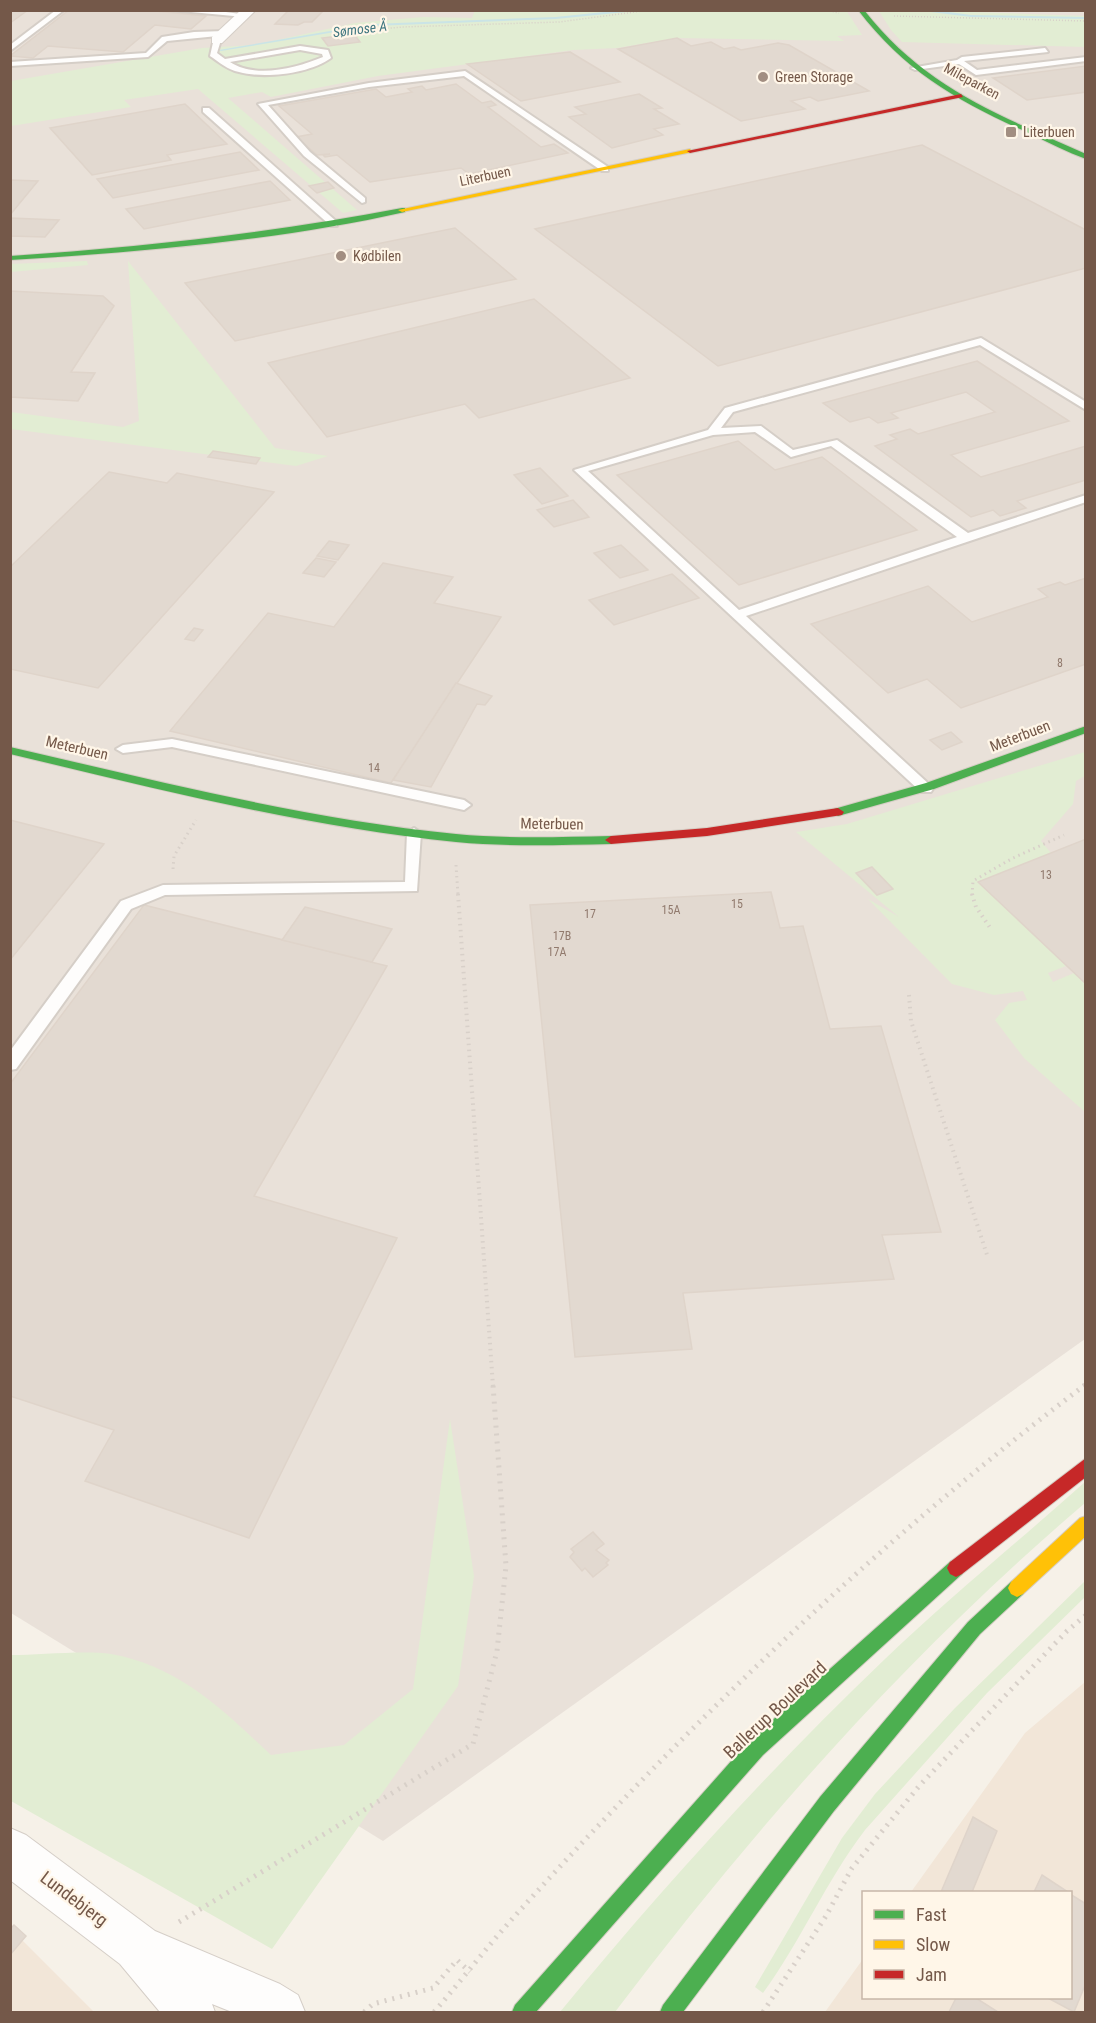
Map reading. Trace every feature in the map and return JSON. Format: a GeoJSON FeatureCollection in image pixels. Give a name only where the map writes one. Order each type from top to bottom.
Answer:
{"type":"FeatureCollection","features":[{"type":"Feature","properties":{"kind":"street"},"geometry":{"type":"LineString","coordinates":[[221,37],[247,13]]}},
{"type":"Feature","properties":{"kind":"street","name":"Mileparken"},"geometry":{"type":"LineString","coordinates":[[862,13],[887,44],[915,68],[961,96],[1086,157]]}},
{"type":"Feature","properties":{"kind":"street","name":"Literbuen"},"geometry":{"type":"LineString","coordinates":[[10,258],[141,250],[246,238],[334,224],[961,96]]}},
{"type":"Feature","properties":{"kind":"street","name":"Meterbuen"},"geometry":{"type":"LineString","coordinates":[[10,750],[212,797],[352,826],[458,838],[584,842],[707,832],[832,813],[926,789],[1086,729]]}},
{"type":"Feature","properties":{"kind":"street","name":"Ballerup Boulevard"},"geometry":{"type":"LineString","coordinates":[[522,2013],[756,1748],[958,1567],[1086,1466]]}},
{"type":"Feature","properties":{"kind":"street"},"geometry":{"type":"LineString","coordinates":[[670,2013],[827,1804],[974,1628],[1086,1524]]}},
{"type":"Feature","properties":{"kind":"street","name":"Lundebjerg"},"geometry":{"type":"LineString","coordinates":[[10,1851],[137,1947],[191,2013]]}},
{"type":"Feature","properties":{"kind":"street","name":"Lundebjerg"},"geometry":{"type":"LineString","coordinates":[[137,1947],[263,2001],[281,2013]]}},
{"type":"Feature","properties":{"kind":"lane"},"geometry":{"type":"LineString","coordinates":[[10,49],[61,10]]}},
{"type":"Feature","properties":{"kind":"lane"},"geometry":{"type":"LineString","coordinates":[[173,10],[247,13]]}},
{"type":"Feature","properties":{"kind":"lane"},"geometry":{"type":"LineString","coordinates":[[10,64],[148,55],[165,39],[194,34],[221,37],[213,54],[224,61],[240,71],[266,71],[313,65],[327,58],[325,52],[300,48],[224,61]]}},
{"type":"Feature","properties":{"kind":"lane"},"geometry":{"type":"LineString","coordinates":[[915,68],[960,62],[962,59],[1045,50]]}},
{"type":"Feature","properties":{"kind":"lane"},"geometry":{"type":"LineString","coordinates":[[960,62],[976,73],[1086,59]]}},
{"type":"Feature","properties":{"kind":"lane"},"geometry":{"type":"LineString","coordinates":[[362,200],[307,154],[262,104],[369,85],[465,73],[605,169]]}},
{"type":"Feature","properties":{"kind":"lane"},"geometry":{"type":"LineString","coordinates":[[206,110],[334,224]]}},
{"type":"Feature","properties":{"kind":"lane"},"geometry":{"type":"LineString","coordinates":[[712,432],[729,410],[981,341],[1086,407]]}},
{"type":"Feature","properties":{"kind":"lane"},"geometry":{"type":"LineString","coordinates":[[926,789],[580,470],[712,432],[757,428],[791,454],[832,442],[968,539]]}},
{"type":"Feature","properties":{"kind":"lane"},"geometry":{"type":"LineString","coordinates":[[735,615],[1086,498]]}},
{"type":"Feature","properties":{"kind":"lane"},"geometry":{"type":"LineString","coordinates":[[123,748],[172,743],[464,806]]}},
{"type":"Feature","properties":{"kind":"lane"},"geometry":{"type":"LineString","coordinates":[[10,1064],[126,904],[163,890],[412,887],[414,833]]}},
{"type":"Feature","properties":{"kind":"path"},"geometry":{"type":"LineString","coordinates":[[324,35],[402,27],[559,22],[650,10]]}},
{"type":"Feature","properties":{"kind":"path"},"geometry":{"type":"LineString","coordinates":[[827,10],[1086,21]]}},
{"type":"Feature","properties":{"kind":"path"},"geometry":{"type":"LineString","coordinates":[[172,890],[174,856],[185,835],[212,797]]}},
{"type":"Feature","properties":{"kind":"path"},"geometry":{"type":"LineString","coordinates":[[991,929],[976,908],[971,888],[973,881],[1013,858],[1064,835]]}},
{"type":"Feature","properties":{"kind":"path"},"geometry":{"type":"LineString","coordinates":[[137,1947],[473,1744],[497,1651],[506,1566],[456,879],[458,838]]}},
{"type":"Feature","properties":{"kind":"path"},"geometry":{"type":"LineString","coordinates":[[909,995],[911,1021],[988,1258]]}},
{"type":"Feature","properties":{"kind":"path"},"geometry":{"type":"LineString","coordinates":[[434,2013],[511,1920],[698,1721],[839,1585],[1021,1431],[1086,1384]]}},
{"type":"Feature","properties":{"kind":"path"},"geometry":{"type":"LineString","coordinates":[[763,2013],[826,1916],[852,1868],[920,1785],[1067,1631],[1086,1615]]}},
{"type":"Feature","properties":{"kind":"path"},"geometry":{"type":"LineString","coordinates":[[364,2013],[373,2004],[433,1988],[457,1960],[470,1972]]}},
{"type":"Feature","properties":{"kind":"shaded area"},"geometry":{"type":"Polygon","coordinates":[[[10,11],[1085,11],[1085,1339],[383,1841],[11,1613],[10,11]]]}},
{"type":"Feature","properties":{"kind":"shaded area"},"geometry":{"type":"Polygon","coordinates":[[[1085,1682],[1085,2012],[825,2012],[862,1960],[862,1999],[1072,1999],[1072,1891],[912,1891],[1025,1733],[1085,1682]]]}},
{"type":"Feature","properties":{"kind":"shaded area"},"geometry":{"type":"Polygon","coordinates":[[[11,1929],[94,2012],[11,2012],[11,1929]]]}},
{"type":"Feature","properties":{"kind":"green space"},"geometry":{"type":"Polygon","coordinates":[[[475,10],[846,10],[862,35],[837,36],[844,41],[677,38],[617,48],[573,50],[378,76],[271,97],[262,92],[228,98],[357,210],[343,213],[198,89],[124,100],[131,107],[11,126],[11,81],[202,48],[254,45],[355,23],[423,17],[472,18],[475,10]]]}},
{"type":"Feature","properties":{"kind":"green space"},"geometry":{"type":"Polygon","coordinates":[[[879,11],[1085,16],[1085,47],[902,42],[879,11]]]}},
{"type":"Feature","properties":{"kind":"green space"},"geometry":{"type":"Polygon","coordinates":[[[87,261],[88,265],[11,272],[10,264],[87,261]]]}},
{"type":"Feature","properties":{"kind":"green space"},"geometry":{"type":"Polygon","coordinates":[[[128,261],[275,448],[328,456],[296,466],[11,429],[11,412],[123,427],[139,421],[128,261]]]}},
{"type":"Feature","properties":{"kind":"green space"},"geometry":{"type":"Polygon","coordinates":[[[1085,752],[1085,776],[1076,781],[1073,804],[1041,841],[1051,853],[978,882],[1066,966],[1048,973],[1053,982],[1074,973],[1085,984],[1085,1112],[1024,1058],[995,1020],[1009,1003],[1027,1000],[1023,991],[994,995],[952,984],[868,899],[899,917],[796,832],[847,824],[1085,752]]]}},
{"type":"Feature","properties":{"kind":"green space"},"geometry":{"type":"Polygon","coordinates":[[[450,1419],[474,1576],[458,1686],[272,1949],[11,1801],[11,1655],[101,1653],[135,1660],[179,1679],[198,1692],[217,1706],[271,1755],[344,1745],[413,1689],[450,1419]]]}},
{"type":"Feature","properties":{"kind":"green space"},"geometry":{"type":"Polygon","coordinates":[[[1085,1482],[1085,1503],[957,1620],[836,1745],[723,1876],[615,2012],[560,2012],[677,1875],[842,1701],[909,1636],[1085,1482]]]}},
{"type":"Feature","properties":{"kind":"green space"},"geometry":{"type":"Polygon","coordinates":[[[1085,1581],[1085,1597],[987,1693],[865,1830],[763,1993],[755,1987],[842,1838],[875,1794],[955,1708],[1085,1581]]]}},
{"type":"Feature","properties":{"kind":"building"},"geometry":{"type":"Polygon","coordinates":[[[10,10],[28,10],[10,23],[10,10]]]}},
{"type":"Feature","properties":{"kind":"building"},"geometry":{"type":"Polygon","coordinates":[[[69,10],[145,10],[206,16],[191,29],[155,25],[123,52],[48,46],[33,58],[10,56],[69,10]]]}},
{"type":"Feature","properties":{"kind":"building"},"geometry":{"type":"Polygon","coordinates":[[[289,10],[324,10],[312,22],[298,25],[275,24],[289,10]]]}},
{"type":"Feature","properties":{"kind":"building"},"geometry":{"type":"Polygon","coordinates":[[[354,34],[360,42],[328,46],[322,38],[354,34]]]}},
{"type":"Feature","properties":{"kind":"building"},"geometry":{"type":"Polygon","coordinates":[[[677,38],[691,46],[711,42],[724,49],[734,47],[741,50],[778,43],[789,45],[869,91],[818,101],[810,97],[791,101],[805,109],[741,121],[618,49],[677,38]]]}},
{"type":"Feature","properties":{"kind":"building"},"geometry":{"type":"Polygon","coordinates":[[[570,52],[620,82],[521,101],[467,64],[570,52]]]}},
{"type":"Feature","properties":{"kind":"building"},"geometry":{"type":"Polygon","coordinates":[[[1086,66],[1086,92],[1027,100],[993,78],[1086,66]]]}},
{"type":"Feature","properties":{"kind":"building"},"geometry":{"type":"Polygon","coordinates":[[[456,84],[482,103],[491,101],[496,105],[488,107],[541,147],[554,144],[568,153],[469,174],[461,168],[370,182],[337,155],[325,157],[323,155],[330,154],[317,155],[296,137],[312,134],[279,106],[376,89],[386,97],[412,92],[408,89],[422,86],[426,90],[456,84]]]}},
{"type":"Feature","properties":{"kind":"building"},"geometry":{"type":"Polygon","coordinates":[[[639,94],[662,108],[654,109],[679,124],[654,129],[663,135],[612,148],[569,117],[586,114],[575,107],[639,94]]]}},
{"type":"Feature","properties":{"kind":"building"},"geometry":{"type":"Polygon","coordinates":[[[185,104],[227,144],[167,155],[171,160],[92,175],[50,128],[185,104]]]}},
{"type":"Feature","properties":{"kind":"building"},"geometry":{"type":"Polygon","coordinates":[[[922,145],[1086,230],[1086,268],[718,366],[535,229],[922,145]]]}},
{"type":"Feature","properties":{"kind":"building"},"geometry":{"type":"Polygon","coordinates":[[[240,152],[259,170],[113,198],[97,179],[240,152]]]}},
{"type":"Feature","properties":{"kind":"building"},"geometry":{"type":"Polygon","coordinates":[[[10,180],[38,181],[10,215],[10,180]]]}},
{"type":"Feature","properties":{"kind":"building"},"geometry":{"type":"Polygon","coordinates":[[[270,181],[290,200],[144,229],[126,209],[270,181]]]}},
{"type":"Feature","properties":{"kind":"building"},"geometry":{"type":"Polygon","coordinates":[[[328,182],[334,188],[317,193],[309,186],[328,182]]]}},
{"type":"Feature","properties":{"kind":"building"},"geometry":{"type":"Polygon","coordinates":[[[10,218],[59,220],[45,237],[10,236],[10,218]]]}},
{"type":"Feature","properties":{"kind":"building"},"geometry":{"type":"Polygon","coordinates":[[[455,228],[516,279],[235,341],[185,283],[455,228]]]}},
{"type":"Feature","properties":{"kind":"building"},"geometry":{"type":"Polygon","coordinates":[[[10,291],[103,296],[114,306],[71,372],[95,373],[78,401],[10,397],[10,291]]]}},
{"type":"Feature","properties":{"kind":"building"},"geometry":{"type":"Polygon","coordinates":[[[534,299],[630,378],[479,418],[465,404],[327,437],[268,363],[534,299]]]}},
{"type":"Feature","properties":{"kind":"building"},"geometry":{"type":"Polygon","coordinates":[[[977,361],[1069,421],[951,455],[981,477],[1086,446],[1086,480],[1017,501],[1026,508],[1000,516],[993,510],[971,517],[875,446],[897,439],[890,435],[910,429],[918,434],[995,412],[966,392],[891,413],[898,418],[878,423],[869,417],[850,422],[823,403],[977,361]]]}},
{"type":"Feature","properties":{"kind":"building"},"geometry":{"type":"Polygon","coordinates":[[[738,441],[775,470],[822,457],[917,530],[739,585],[617,475],[738,441]]]}},
{"type":"Feature","properties":{"kind":"building"},"geometry":{"type":"Polygon","coordinates":[[[213,451],[260,458],[256,464],[208,457],[213,451]]]}},
{"type":"Feature","properties":{"kind":"building"},"geometry":{"type":"Polygon","coordinates":[[[540,468],[568,496],[542,504],[514,475],[540,468]]]}},
{"type":"Feature","properties":{"kind":"building"},"geometry":{"type":"Polygon","coordinates":[[[109,472],[167,483],[177,473],[274,492],[98,688],[10,669],[10,567],[109,472]]]}},
{"type":"Feature","properties":{"kind":"building"},"geometry":{"type":"Polygon","coordinates":[[[573,500],[589,517],[554,527],[537,510],[573,500]]]}},
{"type":"Feature","properties":{"kind":"building"},"geometry":{"type":"Polygon","coordinates":[[[329,541],[349,545],[338,560],[317,556],[329,541]]]}},
{"type":"Feature","properties":{"kind":"building"},"geometry":{"type":"Polygon","coordinates":[[[621,545],[648,570],[620,578],[594,553],[621,545]]]}},
{"type":"Feature","properties":{"kind":"building"},"geometry":{"type":"Polygon","coordinates":[[[316,558],[336,562],[324,577],[303,573],[316,558]]]}},
{"type":"Feature","properties":{"kind":"building"},"geometry":{"type":"Polygon","coordinates":[[[383,563],[453,577],[434,603],[501,617],[391,783],[170,731],[268,613],[334,627],[383,563]]]}},
{"type":"Feature","properties":{"kind":"building"},"geometry":{"type":"Polygon","coordinates":[[[672,574],[699,598],[614,625],[589,600],[672,574]]]}},
{"type":"Feature","properties":{"kind":"building"},"geometry":{"type":"Polygon","coordinates":[[[1086,578],[1086,664],[961,708],[927,679],[888,693],[811,624],[928,586],[972,622],[1048,597],[1038,589],[1060,582],[1065,585],[1086,578]]]}},
{"type":"Feature","properties":{"kind":"building"},"geometry":{"type":"Polygon","coordinates":[[[194,628],[203,630],[194,641],[185,639],[194,628]]]}},
{"type":"Feature","properties":{"kind":"building"},"geometry":{"type":"Polygon","coordinates":[[[456,683],[492,696],[485,705],[477,704],[431,787],[393,780],[456,683]]]}},
{"type":"Feature","properties":{"kind":"building"},"geometry":{"type":"Polygon","coordinates":[[[951,732],[962,742],[942,750],[930,740],[951,732]]]}},
{"type":"Feature","properties":{"kind":"building"},"geometry":{"type":"Polygon","coordinates":[[[10,820],[104,844],[10,960],[10,820]]]}},
{"type":"Feature","properties":{"kind":"building"},"geometry":{"type":"Polygon","coordinates":[[[1086,839],[1086,984],[978,882],[1086,839]]]}},
{"type":"Feature","properties":{"kind":"building"},"geometry":{"type":"Polygon","coordinates":[[[872,867],[893,889],[877,895],[856,873],[872,867]]]}},
{"type":"Feature","properties":{"kind":"building"},"geometry":{"type":"Polygon","coordinates":[[[771,892],[780,928],[803,926],[830,1029],[881,1026],[941,1232],[882,1235],[894,1279],[683,1293],[692,1349],[575,1357],[530,905],[771,892]]]}},
{"type":"Feature","properties":{"kind":"building"},"geometry":{"type":"Polygon","coordinates":[[[144,905],[387,966],[254,1196],[397,1238],[249,1538],[85,1481],[114,1430],[10,1396],[10,1084],[144,905]]]}},
{"type":"Feature","properties":{"kind":"building"},"geometry":{"type":"Polygon","coordinates":[[[305,907],[392,929],[372,962],[282,940],[305,907]]]}},
{"type":"Feature","properties":{"kind":"building"},"geometry":{"type":"Polygon","coordinates":[[[593,1532],[604,1544],[596,1550],[609,1560],[606,1563],[608,1565],[593,1577],[585,1568],[582,1571],[570,1557],[574,1552],[571,1549],[593,1532]]]}},
{"type":"Feature","properties":{"kind":"building"},"geometry":{"type":"Polygon","coordinates":[[[973,1817],[997,1831],[972,1891],[941,1891],[973,1817]]]}},
{"type":"Feature","properties":{"kind":"building"},"geometry":{"type":"Polygon","coordinates":[[[1042,1875],[1066,1891],[1034,1891],[1042,1875]]]}},
{"type":"Feature","properties":{"kind":"building"},"geometry":{"type":"Polygon","coordinates":[[[1072,1895],[1086,1904],[1086,1983],[1074,2012],[1050,1999],[1072,1999],[1072,1895]]]}},
{"type":"Feature","properties":{"kind":"building"},"geometry":{"type":"Polygon","coordinates":[[[14,1925],[26,1936],[10,1955],[10,1929],[14,1925]]]}},
{"type":"Feature","properties":{"kind":"building"},"geometry":{"type":"Polygon","coordinates":[[[956,1999],[978,1999],[998,2012],[949,2012],[956,1999]]]}},
{"type":"Feature","properties":{"kind":"waterway","name":"Sømose Å"},"geometry":{"type":"LineString","coordinates":[[221,50],[371,25],[556,18],[644,10]]}},
{"type":"Feature","properties":{"kind":"waterway","name":"Sømose Å"},"geometry":{"type":"LineString","coordinates":[[917,10],[971,16],[1086,18]]}},
{"type":"Feature","properties":{"kind":"traffic: fast"},"geometry":{"type":"LineString","coordinates":[[861,10],[882,37],[906,60],[934,80],[993,114],[1086,157]]}},
{"type":"Feature","properties":{"kind":"traffic: fast"},"geometry":{"type":"LineString","coordinates":[[10,258],[207,241],[305,228],[402,210]]}},
{"type":"Feature","properties":{"kind":"traffic: fast"},"geometry":{"type":"LineString","coordinates":[[838,812],[930,786],[1086,729]]}},
{"type":"Feature","properties":{"kind":"traffic: fast"},"geometry":{"type":"LineString","coordinates":[[10,750],[233,802],[383,829],[458,838],[534,842],[611,840]]}},
{"type":"Feature","properties":{"kind":"traffic: fast"},"geometry":{"type":"LineString","coordinates":[[522,2012],[756,1748],[956,1568]]}},
{"type":"Feature","properties":{"kind":"traffic: fast"},"geometry":{"type":"LineString","coordinates":[[670,2012],[827,1804],[974,1628],[1017,1588]]}},
{"type":"Feature","properties":{"kind":"traffic: slow"},"geometry":{"type":"LineString","coordinates":[[402,210],[690,151]]}},
{"type":"Feature","properties":{"kind":"traffic: slow"},"geometry":{"type":"LineString","coordinates":[[1017,1588],[1086,1524]]}},
{"type":"Feature","properties":{"kind":"traffic: jam"},"geometry":{"type":"LineString","coordinates":[[690,151],[961,96]]}},
{"type":"Feature","properties":{"kind":"traffic: jam"},"geometry":{"type":"LineString","coordinates":[[611,840],[707,832],[838,812]]}},
{"type":"Feature","properties":{"kind":"traffic: jam"},"geometry":{"type":"LineString","coordinates":[[956,1568],[1086,1466]]}},
{"type":"Feature","properties":{"kind":"place","name":"Green Storage"},"geometry":{"type":"Point","coordinates":[763,77]}},
{"type":"Feature","properties":{"kind":"place","name":"Literbuen"},"geometry":{"type":"Point","coordinates":[1011,132]}},
{"type":"Feature","properties":{"kind":"place","name":"Kødbilen"},"geometry":{"type":"Point","coordinates":[341,256]}}]}
